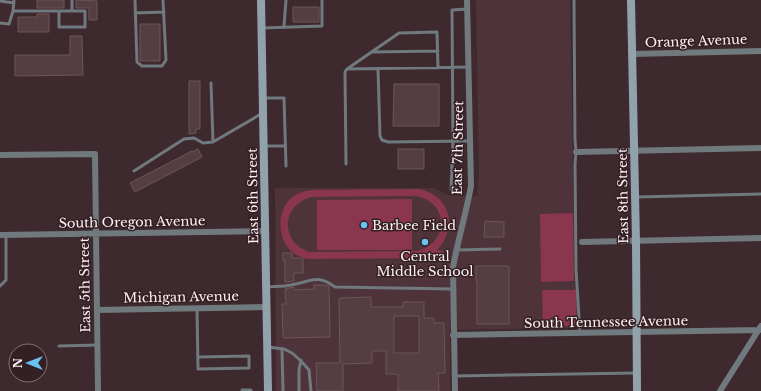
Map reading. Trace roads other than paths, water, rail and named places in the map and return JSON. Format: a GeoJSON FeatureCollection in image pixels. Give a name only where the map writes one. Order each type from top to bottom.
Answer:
{"type":"FeatureCollection","features":[{"type":"Feature","properties":{"kind":"street","name":"East 6th Street"},"geometry":{"type":"LineString","coordinates":[[261,0],[268,391]]}},
{"type":"Feature","properties":{"kind":"street","name":"East 7th Street"},"geometry":{"type":"LineString","coordinates":[[455,391],[453,267],[471,186],[467,0]]}},
{"type":"Feature","properties":{"kind":"street","name":"East 8th Street"},"geometry":{"type":"LineString","coordinates":[[631,0],[636,241],[637,391]]}},
{"type":"Feature","properties":{"kind":"street","name":"Orange Avenue"},"geometry":{"type":"LineString","coordinates":[[632,54],[761,51]]}},
{"type":"Feature","properties":{"kind":"street"},"geometry":{"type":"LineString","coordinates":[[576,152],[761,148]]}},
{"type":"Feature","properties":{"kind":"street","name":"East 5th Street"},"geometry":{"type":"LineString","coordinates":[[0,155],[94,154],[98,391]]}},
{"type":"Feature","properties":{"kind":"street","name":"South Oregon Avenue"},"geometry":{"type":"LineString","coordinates":[[3,235],[265,230]]}},
{"type":"Feature","properties":{"kind":"street"},"geometry":{"type":"LineString","coordinates":[[582,242],[761,238]]}},
{"type":"Feature","properties":{"kind":"street","name":"Michigan Avenue"},"geometry":{"type":"LineString","coordinates":[[97,310],[266,307]]}},
{"type":"Feature","properties":{"kind":"street"},"geometry":{"type":"LineString","coordinates":[[720,391],[760,328]]}},
{"type":"Feature","properties":{"kind":"street","name":"South Tennessee Avenue"},"geometry":{"type":"LineString","coordinates":[[453,335],[760,328]]}},
{"type":"Feature","properties":{"kind":"lane"},"geometry":{"type":"LineString","coordinates":[[72,0],[72,11]]}},
{"type":"Feature","properties":{"kind":"lane"},"geometry":{"type":"LineString","coordinates":[[135,0],[137,62],[142,66],[162,66],[166,60],[163,0]]}},
{"type":"Feature","properties":{"kind":"lane"},"geometry":{"type":"LineString","coordinates":[[284,26],[286,0]]}},
{"type":"Feature","properties":{"kind":"lane"},"geometry":{"type":"LineString","coordinates":[[262,28],[284,26],[322,26],[322,0]]}},
{"type":"Feature","properties":{"kind":"lane"},"geometry":{"type":"LineString","coordinates":[[574,0],[576,262],[580,333]]}},
{"type":"Feature","properties":{"kind":"lane"},"geometry":{"type":"LineString","coordinates":[[0,1],[14,2],[9,24],[0,23]]}},
{"type":"Feature","properties":{"kind":"lane"},"geometry":{"type":"LineString","coordinates":[[451,190],[453,141],[452,10],[468,9]]}},
{"type":"Feature","properties":{"kind":"lane"},"geometry":{"type":"LineString","coordinates":[[13,11],[85,12],[85,27],[59,27],[59,12]]}},
{"type":"Feature","properties":{"kind":"lane"},"geometry":{"type":"LineString","coordinates":[[135,13],[164,12]]}},
{"type":"Feature","properties":{"kind":"lane"},"geometry":{"type":"LineString","coordinates":[[346,164],[345,72],[399,33],[437,32],[438,68]]}},
{"type":"Feature","properties":{"kind":"lane"},"geometry":{"type":"LineString","coordinates":[[372,52],[438,51]]}},
{"type":"Feature","properties":{"kind":"lane"},"geometry":{"type":"LineString","coordinates":[[347,70],[469,67]]}},
{"type":"Feature","properties":{"kind":"lane"},"geometry":{"type":"LineString","coordinates":[[378,69],[380,136],[382,140],[388,142],[470,141]]}},
{"type":"Feature","properties":{"kind":"lane"},"geometry":{"type":"LineString","coordinates":[[211,83],[213,142]]}},
{"type":"Feature","properties":{"kind":"lane"},"geometry":{"type":"LineString","coordinates":[[262,98],[284,98],[286,166]]}},
{"type":"Feature","properties":{"kind":"lane"},"geometry":{"type":"LineString","coordinates":[[134,171],[184,139],[194,138],[203,143],[213,142],[263,114]]}},
{"type":"Feature","properties":{"kind":"lane"},"geometry":{"type":"LineString","coordinates":[[264,146],[285,146]]}},
{"type":"Feature","properties":{"kind":"lane"},"geometry":{"type":"LineString","coordinates":[[635,197],[761,194]]}},
{"type":"Feature","properties":{"kind":"lane"},"geometry":{"type":"LineString","coordinates":[[0,286],[6,280],[3,235]]}},
{"type":"Feature","properties":{"kind":"lane"},"geometry":{"type":"LineString","coordinates":[[456,250],[500,249]]}},
{"type":"Feature","properties":{"kind":"lane"},"geometry":{"type":"LineString","coordinates":[[266,287],[291,286],[314,279],[321,279],[335,287],[453,289]]}},
{"type":"Feature","properties":{"kind":"lane"},"geometry":{"type":"LineString","coordinates":[[197,308],[198,369],[250,368],[249,356],[198,357]]}},
{"type":"Feature","properties":{"kind":"lane"},"geometry":{"type":"LineString","coordinates":[[59,346],[97,345]]}},
{"type":"Feature","properties":{"kind":"lane"},"geometry":{"type":"LineString","coordinates":[[267,347],[282,349],[292,353],[301,360],[309,370],[311,391]]}},
{"type":"Feature","properties":{"kind":"lane"},"geometry":{"type":"LineString","coordinates":[[282,349],[283,391]]}},
{"type":"Feature","properties":{"kind":"lane"},"geometry":{"type":"LineString","coordinates":[[299,391],[299,370],[301,360]]}},
{"type":"Feature","properties":{"kind":"lane"},"geometry":{"type":"LineString","coordinates":[[454,376],[637,373]]}},
{"type":"Feature","properties":{"kind":"lane"},"geometry":{"type":"LineString","coordinates":[[242,391],[251,391]]}},
{"type":"Feature","properties":{"kind":"place","name":"Barbee Field"},"geometry":{"type":"Point","coordinates":[364,225]}},
{"type":"Feature","properties":{"kind":"place","name":"Central Middle School"},"geometry":{"type":"Point","coordinates":[425,242]}}]}
